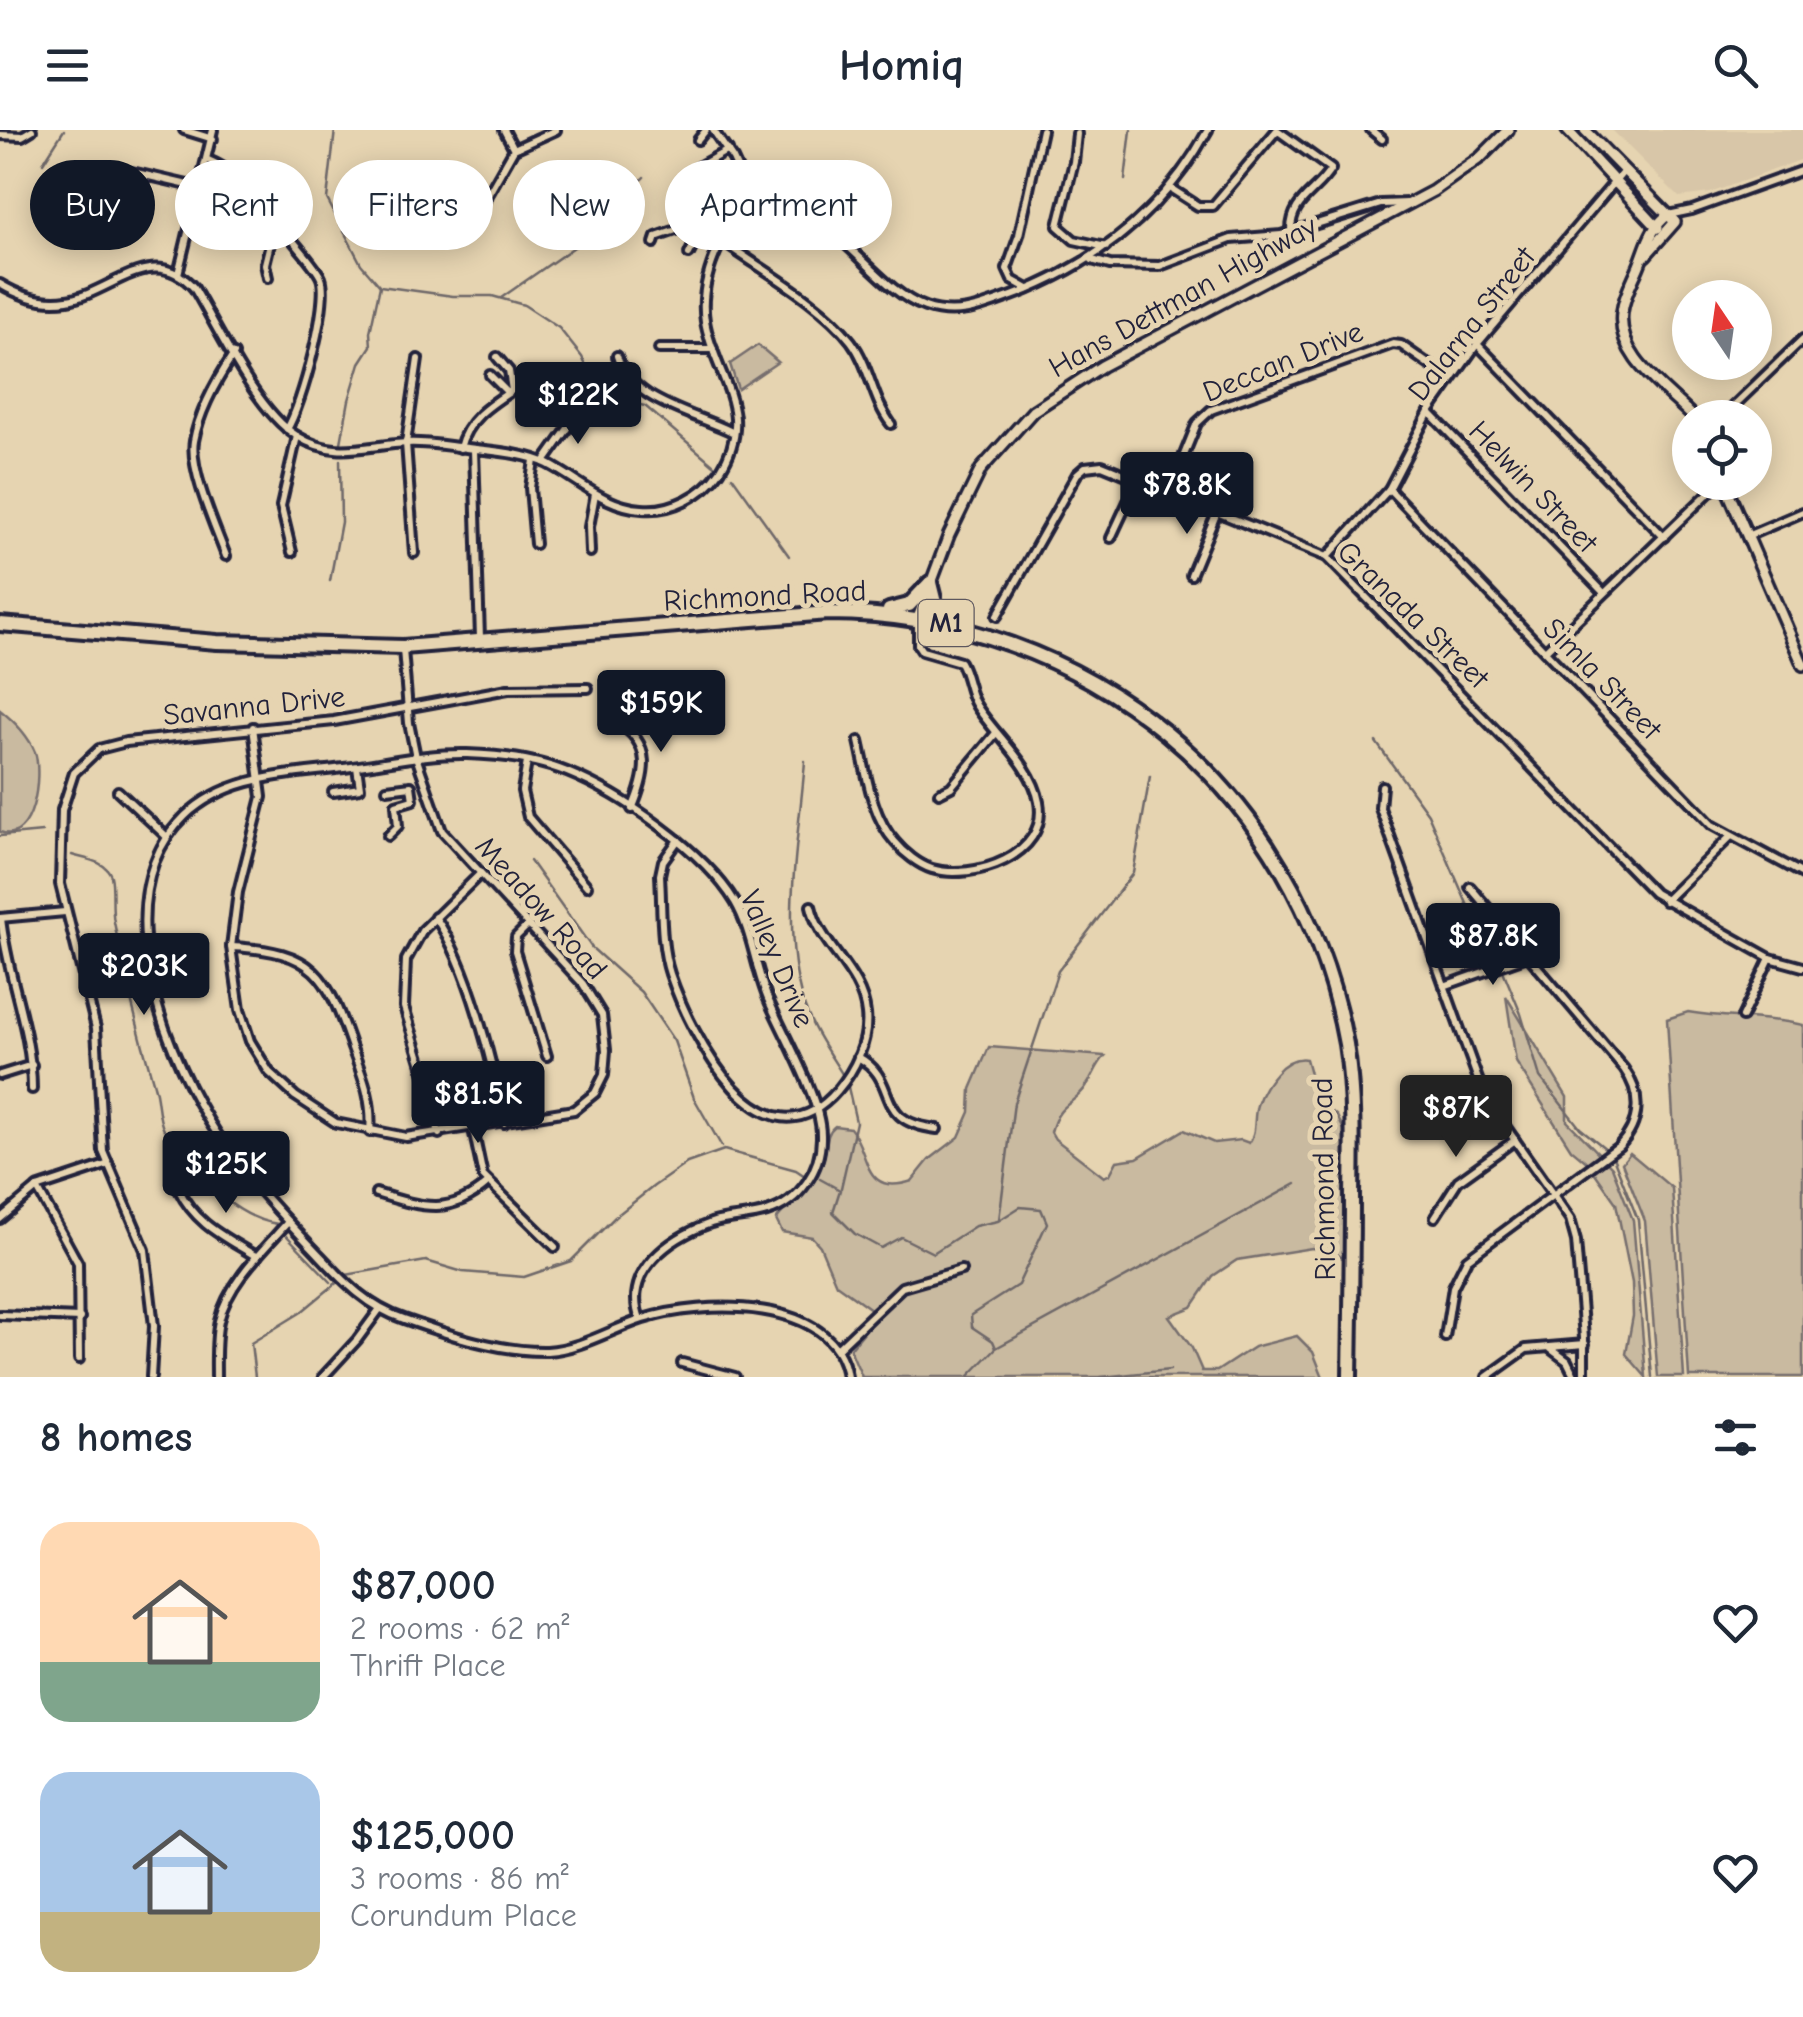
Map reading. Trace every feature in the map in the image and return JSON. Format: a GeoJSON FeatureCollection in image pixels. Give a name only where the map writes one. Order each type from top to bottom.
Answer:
{"type":"FeatureCollection","features":[{"type":"Feature","properties":{"kind":"highway"},"geometry":{"type":"LineString","coordinates":[[861,613],[901,608],[930,583]]}},
{"type":"Feature","properties":{"kind":"highway"},"geometry":{"type":"LineString","coordinates":[[930,583],[937,612],[950,625]]}},
{"type":"Feature","properties":{"kind":"highway","name":"Richmond Road"},"geometry":{"type":"LineString","coordinates":[[0,624],[218,642],[403,647],[861,613],[950,625],[1018,646],[1098,684],[1195,758],[1243,811],[1279,863],[1302,906],[1335,994],[1346,1048],[1353,1118],[1350,1377]]}},
{"type":"Feature","properties":{"kind":"street"},"geometry":{"type":"LineString","coordinates":[[0,135],[26,135],[32,130]]}},
{"type":"Feature","properties":{"kind":"street"},"geometry":{"type":"LineString","coordinates":[[184,130],[213,135],[208,160]]}},
{"type":"Feature","properties":{"kind":"street"},"geometry":{"type":"LineString","coordinates":[[504,130],[514,149]]}},
{"type":"Feature","properties":{"kind":"street"},"geometry":{"type":"LineString","coordinates":[[493,186],[514,149],[556,130]]}},
{"type":"Feature","properties":{"kind":"street"},"geometry":{"type":"LineString","coordinates":[[698,140],[710,130],[733,160]]}},
{"type":"Feature","properties":{"kind":"street"},"geometry":{"type":"LineString","coordinates":[[1029,289],[1012,280],[1007,270],[1042,130]]}},
{"type":"Feature","properties":{"kind":"street"},"geometry":{"type":"LineString","coordinates":[[850,250],[900,294],[943,312],[978,308],[1029,289],[1108,248],[1170,188],[1208,130]]}},
{"type":"Feature","properties":{"kind":"street"},"geometry":{"type":"LineString","coordinates":[[1170,188],[1198,206],[1212,206],[1277,130],[1330,169],[1294,211],[1291,232]]}},
{"type":"Feature","properties":{"kind":"street"},"geometry":{"type":"LineString","coordinates":[[1371,130],[1382,139]]}},
{"type":"Feature","properties":{"kind":"street","name":"Hans Dettman Highway"},"geometry":{"type":"LineString","coordinates":[[918,618],[980,469],[1034,410],[1102,366],[1410,203],[1462,171],[1508,130]]}},
{"type":"Feature","properties":{"kind":"street"},"geometry":{"type":"LineString","coordinates":[[1567,130],[1662,234]]}},
{"type":"Feature","properties":{"kind":"street"},"geometry":{"type":"LineString","coordinates":[[1585,130],[1671,218]]}},
{"type":"Feature","properties":{"kind":"street"},"geometry":{"type":"LineString","coordinates":[[1078,134],[1058,226],[1074,240],[1108,248]]}},
{"type":"Feature","properties":{"kind":"street"},"geometry":{"type":"LineString","coordinates":[[709,160],[728,150]]}},
{"type":"Feature","properties":{"kind":"street"},"geometry":{"type":"LineString","coordinates":[[1676,400],[1638,363],[1623,338],[1624,300],[1655,225],[1803,170]]}},
{"type":"Feature","properties":{"kind":"street","name":"Dalarna Street"},"geometry":{"type":"LineString","coordinates":[[1327,557],[1389,489],[1430,412],[1477,344],[1624,171]]}},
{"type":"Feature","properties":{"kind":"street"},"geometry":{"type":"LineString","coordinates":[[1091,260],[1110,265],[1160,266],[1230,239],[1291,232],[1382,204],[1410,203]]}},
{"type":"Feature","properties":{"kind":"street"},"geometry":{"type":"LineString","coordinates":[[1641,263],[1671,218]]}},
{"type":"Feature","properties":{"kind":"street"},"geometry":{"type":"LineString","coordinates":[[654,243],[665,234]]}},
{"type":"Feature","properties":{"kind":"street"},"geometry":{"type":"LineString","coordinates":[[178,274],[184,250]]}},
{"type":"Feature","properties":{"kind":"street"},"geometry":{"type":"LineString","coordinates":[[268,250],[265,264],[268,278]]}},
{"type":"Feature","properties":{"kind":"street"},"geometry":{"type":"LineString","coordinates":[[287,429],[298,411],[324,290],[317,271],[299,250]]}},
{"type":"Feature","properties":{"kind":"street"},"geometry":{"type":"LineString","coordinates":[[689,254],[691,250]]}},
{"type":"Feature","properties":{"kind":"street"},"geometry":{"type":"LineString","coordinates":[[0,284],[17,294],[59,301],[89,294],[142,270],[178,274],[194,288],[260,398],[297,436],[337,450],[406,443],[544,462],[595,494],[644,510],[679,503],[714,479],[730,454],[733,399],[706,327],[704,302],[718,250]]}},
{"type":"Feature","properties":{"kind":"street"},"geometry":{"type":"LineString","coordinates":[[735,250],[826,315],[842,331],[856,349],[876,401],[891,424]]}},
{"type":"Feature","properties":{"kind":"street"},"geometry":{"type":"LineString","coordinates":[[1740,400],[1803,339]]}},
{"type":"Feature","properties":{"kind":"street","name":"Deccan Drive"},"geometry":{"type":"LineString","coordinates":[[1169,492],[1197,423],[1211,410],[1393,344],[1401,345],[1451,380]]}},
{"type":"Feature","properties":{"kind":"street"},"geometry":{"type":"LineString","coordinates":[[1477,344],[1664,537]]}},
{"type":"Feature","properties":{"kind":"street"},"geometry":{"type":"LineString","coordinates":[[658,349],[713,349]]}},
{"type":"Feature","properties":{"kind":"street"},"geometry":{"type":"LineString","coordinates":[[226,556],[205,500],[193,445],[234,354]]}},
{"type":"Feature","properties":{"kind":"street"},"geometry":{"type":"LineString","coordinates":[[617,356],[624,376],[645,392],[734,433]]}},
{"type":"Feature","properties":{"kind":"street"},"geometry":{"type":"LineString","coordinates":[[497,357],[509,371],[513,390]]}},
{"type":"Feature","properties":{"kind":"street"},"geometry":{"type":"LineString","coordinates":[[414,554],[406,443],[418,359]]}},
{"type":"Feature","properties":{"kind":"street"},"geometry":{"type":"LineString","coordinates":[[490,375],[513,390]]}},
{"type":"Feature","properties":{"kind":"street"},"geometry":{"type":"LineString","coordinates":[[460,448],[468,425],[513,390]]}},
{"type":"Feature","properties":{"kind":"street"},"geometry":{"type":"LineString","coordinates":[[544,462],[582,410]]}},
{"type":"Feature","properties":{"kind":"street","name":"Helwin Street"},"geometry":{"type":"LineString","coordinates":[[1430,412],[1604,593]]}},
{"type":"Feature","properties":{"kind":"street"},"geometry":{"type":"LineString","coordinates":[[292,552],[281,506],[297,436]]}},
{"type":"Feature","properties":{"kind":"street"},"geometry":{"type":"LineString","coordinates":[[474,450],[480,642]]}},
{"type":"Feature","properties":{"kind":"street"},"geometry":{"type":"LineString","coordinates":[[534,460],[530,488],[535,544]]}},
{"type":"Feature","properties":{"kind":"street","name":"Granada Street"},"geometry":{"type":"LineString","coordinates":[[997,616],[1077,474],[1085,467],[1102,465],[1327,557],[1665,901],[1770,958],[1803,968]]}},
{"type":"Feature","properties":{"kind":"street"},"geometry":{"type":"LineString","coordinates":[[1112,538],[1138,480]]}},
{"type":"Feature","properties":{"kind":"street","name":"Simla Street"},"geometry":{"type":"LineString","coordinates":[[1389,489],[1712,825],[1803,874]]}},
{"type":"Feature","properties":{"kind":"street"},"geometry":{"type":"LineString","coordinates":[[590,552],[590,515],[595,494]]}},
{"type":"Feature","properties":{"kind":"street"},"geometry":{"type":"LineString","coordinates":[[1545,651],[1703,500]]}},
{"type":"Feature","properties":{"kind":"street"},"geometry":{"type":"LineString","coordinates":[[1730,500],[1803,665]]}},
{"type":"Feature","properties":{"kind":"street"},"geometry":{"type":"LineString","coordinates":[[1191,576],[1217,512]]}},
{"type":"Feature","properties":{"kind":"street"},"geometry":{"type":"LineString","coordinates":[[1747,536],[1803,512]]}},
{"type":"Feature","properties":{"kind":"street"},"geometry":{"type":"LineString","coordinates":[[858,741],[872,798],[892,839],[926,867],[947,872],[976,869],[1005,860],[1034,834],[1040,818],[1036,791],[975,704],[960,662],[922,651],[918,645],[918,618]]}},
{"type":"Feature","properties":{"kind":"street","name":"Meadow Road"},"geometry":{"type":"LineString","coordinates":[[254,727],[262,797],[238,892],[231,948],[240,1010],[250,1041],[269,1072],[295,1096],[336,1123],[406,1138],[574,1110],[595,1093],[604,1074],[605,1038],[597,1003],[442,832],[416,758],[406,708],[403,647]]}},
{"type":"Feature","properties":{"kind":"street","name":"Savanna Drive"},"geometry":{"type":"LineString","coordinates":[[106,1164],[96,1028],[60,884],[62,810],[66,791],[79,766],[111,744],[334,721],[508,689],[588,688]]}},
{"type":"Feature","properties":{"kind":"street"},"geometry":{"type":"LineString","coordinates":[[616,722],[636,741],[644,762],[645,778],[632,809]]}},
{"type":"Feature","properties":{"kind":"street"},"geometry":{"type":"LineString","coordinates":[[939,793],[951,787],[996,733]]}},
{"type":"Feature","properties":{"kind":"street","name":"Valley Drive"},"geometry":{"type":"LineString","coordinates":[[167,838],[202,802],[236,785],[461,754],[565,771],[662,826],[678,840],[724,888],[738,910],[766,993],[817,1112],[820,1149],[808,1182],[796,1196],[778,1208],[714,1222],[662,1251],[646,1266],[634,1300],[640,1320]]}},
{"type":"Feature","properties":{"kind":"street"},"geometry":{"type":"LineString","coordinates":[[527,762],[522,791],[528,817],[587,886]]}},
{"type":"Feature","properties":{"kind":"street"},"geometry":{"type":"LineString","coordinates":[[334,792],[360,788],[357,766]]}},
{"type":"Feature","properties":{"kind":"street"},"geometry":{"type":"LineString","coordinates":[[387,789],[411,786],[413,800],[396,804],[398,826],[388,836]]}},
{"type":"Feature","properties":{"kind":"street"},"geometry":{"type":"LineString","coordinates":[[1382,786],[1380,808],[1481,1091],[1554,1193],[1574,1230],[1584,1377]]}},
{"type":"Feature","properties":{"kind":"street"},"geometry":{"type":"LineString","coordinates":[[118,790],[167,838],[153,864],[142,916],[157,998],[168,1033],[209,1122],[255,1186],[346,1284],[379,1310],[472,1340],[544,1351],[565,1348],[640,1320],[703,1308],[769,1312],[808,1324],[838,1348],[847,1377]]}},
{"type":"Feature","properties":{"kind":"street"},"geometry":{"type":"LineString","coordinates":[[1665,901],[1730,837]]}},
{"type":"Feature","properties":{"kind":"street"},"geometry":{"type":"LineString","coordinates":[[678,840],[661,868],[669,971],[699,1040],[760,1112],[781,1118],[817,1112],[845,1081],[858,1057],[866,1022],[863,994],[817,926],[811,906]]}},
{"type":"Feature","properties":{"kind":"street"},"geometry":{"type":"LineString","coordinates":[[440,1134],[403,994],[410,950],[435,917],[480,874]]}},
{"type":"Feature","properties":{"kind":"street"},"geometry":{"type":"LineString","coordinates":[[1445,1338],[1456,1276],[1467,1259],[1626,1140],[1636,1118],[1637,1098],[1624,1069],[1470,888]]}},
{"type":"Feature","properties":{"kind":"street"},"geometry":{"type":"LineString","coordinates":[[32,1089],[29,1037],[6,958],[0,918],[65,912]]}},
{"type":"Feature","properties":{"kind":"street"},"geometry":{"type":"LineString","coordinates":[[435,917],[447,934],[488,1049],[504,1123]]}},
{"type":"Feature","properties":{"kind":"street"},"geometry":{"type":"LineString","coordinates":[[528,925],[516,937],[515,951],[547,1056]]}},
{"type":"Feature","properties":{"kind":"street"},"geometry":{"type":"LineString","coordinates":[[231,948],[281,954],[306,965],[326,982],[338,1005],[371,1102],[370,1132]]}},
{"type":"Feature","properties":{"kind":"street"},"geometry":{"type":"LineString","coordinates":[[1444,986],[1528,956]]}},
{"type":"Feature","properties":{"kind":"street"},"geometry":{"type":"LineString","coordinates":[[1742,1017],[1770,958]]}},
{"type":"Feature","properties":{"kind":"street"},"geometry":{"type":"LineString","coordinates":[[858,1057],[876,1069],[898,1116],[920,1127],[937,1128]]}},
{"type":"Feature","properties":{"kind":"street"},"geometry":{"type":"LineString","coordinates":[[0,1075],[32,1065]]}},
{"type":"Feature","properties":{"kind":"street"},"geometry":{"type":"LineString","coordinates":[[473,1129],[488,1183],[555,1248]]}},
{"type":"Feature","properties":{"kind":"street"},"geometry":{"type":"LineString","coordinates":[[1435,1216],[1458,1181],[1516,1140]]}},
{"type":"Feature","properties":{"kind":"street"},"geometry":{"type":"LineString","coordinates":[[0,1220],[37,1188],[106,1164],[145,1250],[154,1326],[151,1377]]}},
{"type":"Feature","properties":{"kind":"street"},"geometry":{"type":"LineString","coordinates":[[376,1193],[412,1204],[444,1206],[471,1198],[488,1183]]}},
{"type":"Feature","properties":{"kind":"street"},"geometry":{"type":"LineString","coordinates":[[37,1188],[76,1255],[80,1359]]}},
{"type":"Feature","properties":{"kind":"street"},"geometry":{"type":"LineString","coordinates":[[179,1190],[198,1220],[256,1257]]}},
{"type":"Feature","properties":{"kind":"street"},"geometry":{"type":"LineString","coordinates":[[216,1377],[219,1319],[230,1294],[288,1222]]}},
{"type":"Feature","properties":{"kind":"street"},"geometry":{"type":"LineString","coordinates":[[838,1348],[902,1287],[960,1270]]}},
{"type":"Feature","properties":{"kind":"street"},"geometry":{"type":"LineString","coordinates":[[322,1377],[379,1310]]}},
{"type":"Feature","properties":{"kind":"street"},"geometry":{"type":"LineString","coordinates":[[0,1315],[80,1318]]}},
{"type":"Feature","properties":{"kind":"street"},"geometry":{"type":"LineString","coordinates":[[1486,1377],[1518,1352],[1584,1344]]}},
{"type":"Feature","properties":{"kind":"street"},"geometry":{"type":"LineString","coordinates":[[1550,1348],[1567,1361],[1575,1377]]}},
{"type":"Feature","properties":{"kind":"street"},"geometry":{"type":"LineString","coordinates":[[682,1363],[735,1377]]}},
{"type":"Feature","properties":{"kind":"shaded area"},"geometry":{"type":"Polygon","coordinates":[[[1612,130],[1803,130],[1803,159],[1710,193],[1679,197],[1612,130]]]}},
{"type":"Feature","properties":{"kind":"shaded area"},"geometry":{"type":"Polygon","coordinates":[[[758,345],[778,362],[738,389],[730,364],[758,345]]]}},
{"type":"Feature","properties":{"kind":"shaded area"},"geometry":{"type":"Polygon","coordinates":[[[0,710],[25,734],[37,762],[33,805],[21,828],[12,833],[0,832],[0,710]]]}},
{"type":"Feature","properties":{"kind":"shaded area"},"geometry":{"type":"Polygon","coordinates":[[[1506,996],[1567,1097],[1567,1121],[1612,1167],[1633,1220],[1646,1377],[1626,1354],[1633,1316],[1632,1283],[1616,1203],[1588,1163],[1571,1149],[1516,1062],[1506,996]]]}},
{"type":"Feature","properties":{"kind":"shaded area"},"geometry":{"type":"Polygon","coordinates":[[[1688,1012],[1803,1025],[1803,1377],[1689,1377],[1667,1019],[1688,1012]]]}},
{"type":"Feature","properties":{"kind":"shaded area"},"geometry":{"type":"Polygon","coordinates":[[[989,1047],[1105,1056],[1082,1091],[1058,1114],[1051,1132],[1104,1177],[1117,1161],[1137,1158],[1184,1130],[1214,1143],[1249,1143],[1257,1105],[1270,1081],[1290,1062],[1306,1059],[1317,1099],[1337,1116],[1344,1130],[1345,1260],[1330,1249],[1312,1248],[1237,1260],[1213,1276],[1192,1307],[1169,1316],[1192,1348],[1202,1371],[1217,1371],[1254,1347],[1297,1336],[1313,1352],[1323,1377],[862,1377],[850,1349],[875,1319],[875,1312],[836,1284],[820,1246],[812,1237],[782,1232],[776,1220],[818,1173],[829,1133],[835,1126],[850,1128],[875,1178],[896,1185],[912,1181],[929,1160],[959,1137],[970,1112],[971,1089],[989,1047]]]}},
{"type":"Feature","properties":{"kind":"shaded area"},"geometry":{"type":"Polygon","coordinates":[[[1630,1153],[1672,1188],[1684,1377],[1658,1377],[1645,1221],[1622,1163],[1630,1153]]]}},
{"type":"Feature","properties":{"kind":"waterway"},"geometry":{"type":"LineString","coordinates":[[45,160],[64,130]]}},
{"type":"Feature","properties":{"kind":"waterway"},"geometry":{"type":"LineString","coordinates":[[335,130],[327,199],[361,264],[380,286],[453,296],[492,296],[524,305],[559,328],[582,357],[597,389],[616,400],[645,406],[714,465]]}},
{"type":"Feature","properties":{"kind":"waterway"},"geometry":{"type":"LineString","coordinates":[[1125,180],[1131,130]]}},
{"type":"Feature","properties":{"kind":"waterway"},"geometry":{"type":"LineString","coordinates":[[501,298],[570,250]]}},
{"type":"Feature","properties":{"kind":"waterway"},"geometry":{"type":"LineString","coordinates":[[341,443],[360,363],[371,346],[370,332],[380,286]]}},
{"type":"Feature","properties":{"kind":"waterway"},"geometry":{"type":"LineString","coordinates":[[330,581],[341,522],[340,460]]}},
{"type":"Feature","properties":{"kind":"waterway"},"geometry":{"type":"LineString","coordinates":[[732,476],[789,556]]}},
{"type":"Feature","properties":{"kind":"waterway"},"geometry":{"type":"LineString","coordinates":[[1376,742],[1428,814],[1468,906],[1498,960]]}},
{"type":"Feature","properties":{"kind":"waterway"},"geometry":{"type":"LineString","coordinates":[[805,761],[793,882],[796,973],[811,1022],[844,1077]]}},
{"type":"Feature","properties":{"kind":"waterway"},"geometry":{"type":"LineString","coordinates":[[999,1220],[1014,1103],[1058,971],[1133,873],[1150,776]]}},
{"type":"Feature","properties":{"kind":"waterway"},"geometry":{"type":"LineString","coordinates":[[0,836],[42,832]]}},
{"type":"Feature","properties":{"kind":"waterway"},"geometry":{"type":"LineString","coordinates":[[72,855],[100,864],[111,876],[118,943],[164,1130],[184,1160],[212,1189],[245,1212],[278,1224]]}},
{"type":"Feature","properties":{"kind":"waterway"},"geometry":{"type":"LineString","coordinates":[[530,861],[592,948],[641,992],[674,1041],[694,1098],[722,1147]]}},
{"type":"Feature","properties":{"kind":"waterway"},"geometry":{"type":"LineString","coordinates":[[1504,973],[1540,1077],[1580,1128],[1606,1149]]}},
{"type":"Feature","properties":{"kind":"waterway"},"geometry":{"type":"LineString","coordinates":[[841,1188],[856,1122],[848,1087]]}},
{"type":"Feature","properties":{"kind":"waterway"},"geometry":{"type":"LineString","coordinates":[[255,1377],[251,1343],[300,1313],[346,1275],[426,1261],[463,1272],[524,1277],[571,1261],[615,1217],[654,1186],[687,1163],[724,1150],[805,1176]]}},
{"type":"Feature","properties":{"kind":"waterway"},"geometry":{"type":"LineString","coordinates":[[1613,1157],[1638,1220],[1652,1377]]}},
{"type":"Feature","properties":{"kind":"waterway"},"geometry":{"type":"LineString","coordinates":[[820,1179],[840,1190],[833,1212],[855,1234],[881,1248],[901,1237],[933,1253],[975,1226],[998,1221],[1020,1207],[1041,1209],[1047,1223],[1018,1285],[971,1315],[972,1327],[993,1341],[996,1348],[968,1377]]}},
{"type":"Feature","properties":{"kind":"waterway"},"geometry":{"type":"LineString","coordinates":[[996,1348],[1296,1184]]}},
{"type":"Feature","properties":{"kind":"waterway"},"geometry":{"type":"LineString","coordinates":[[287,1236],[331,1282]]}},
{"type":"Feature","properties":{"kind":"waterway"},"geometry":{"type":"LineString","coordinates":[[1101,1377],[1170,1370]]}}]}
